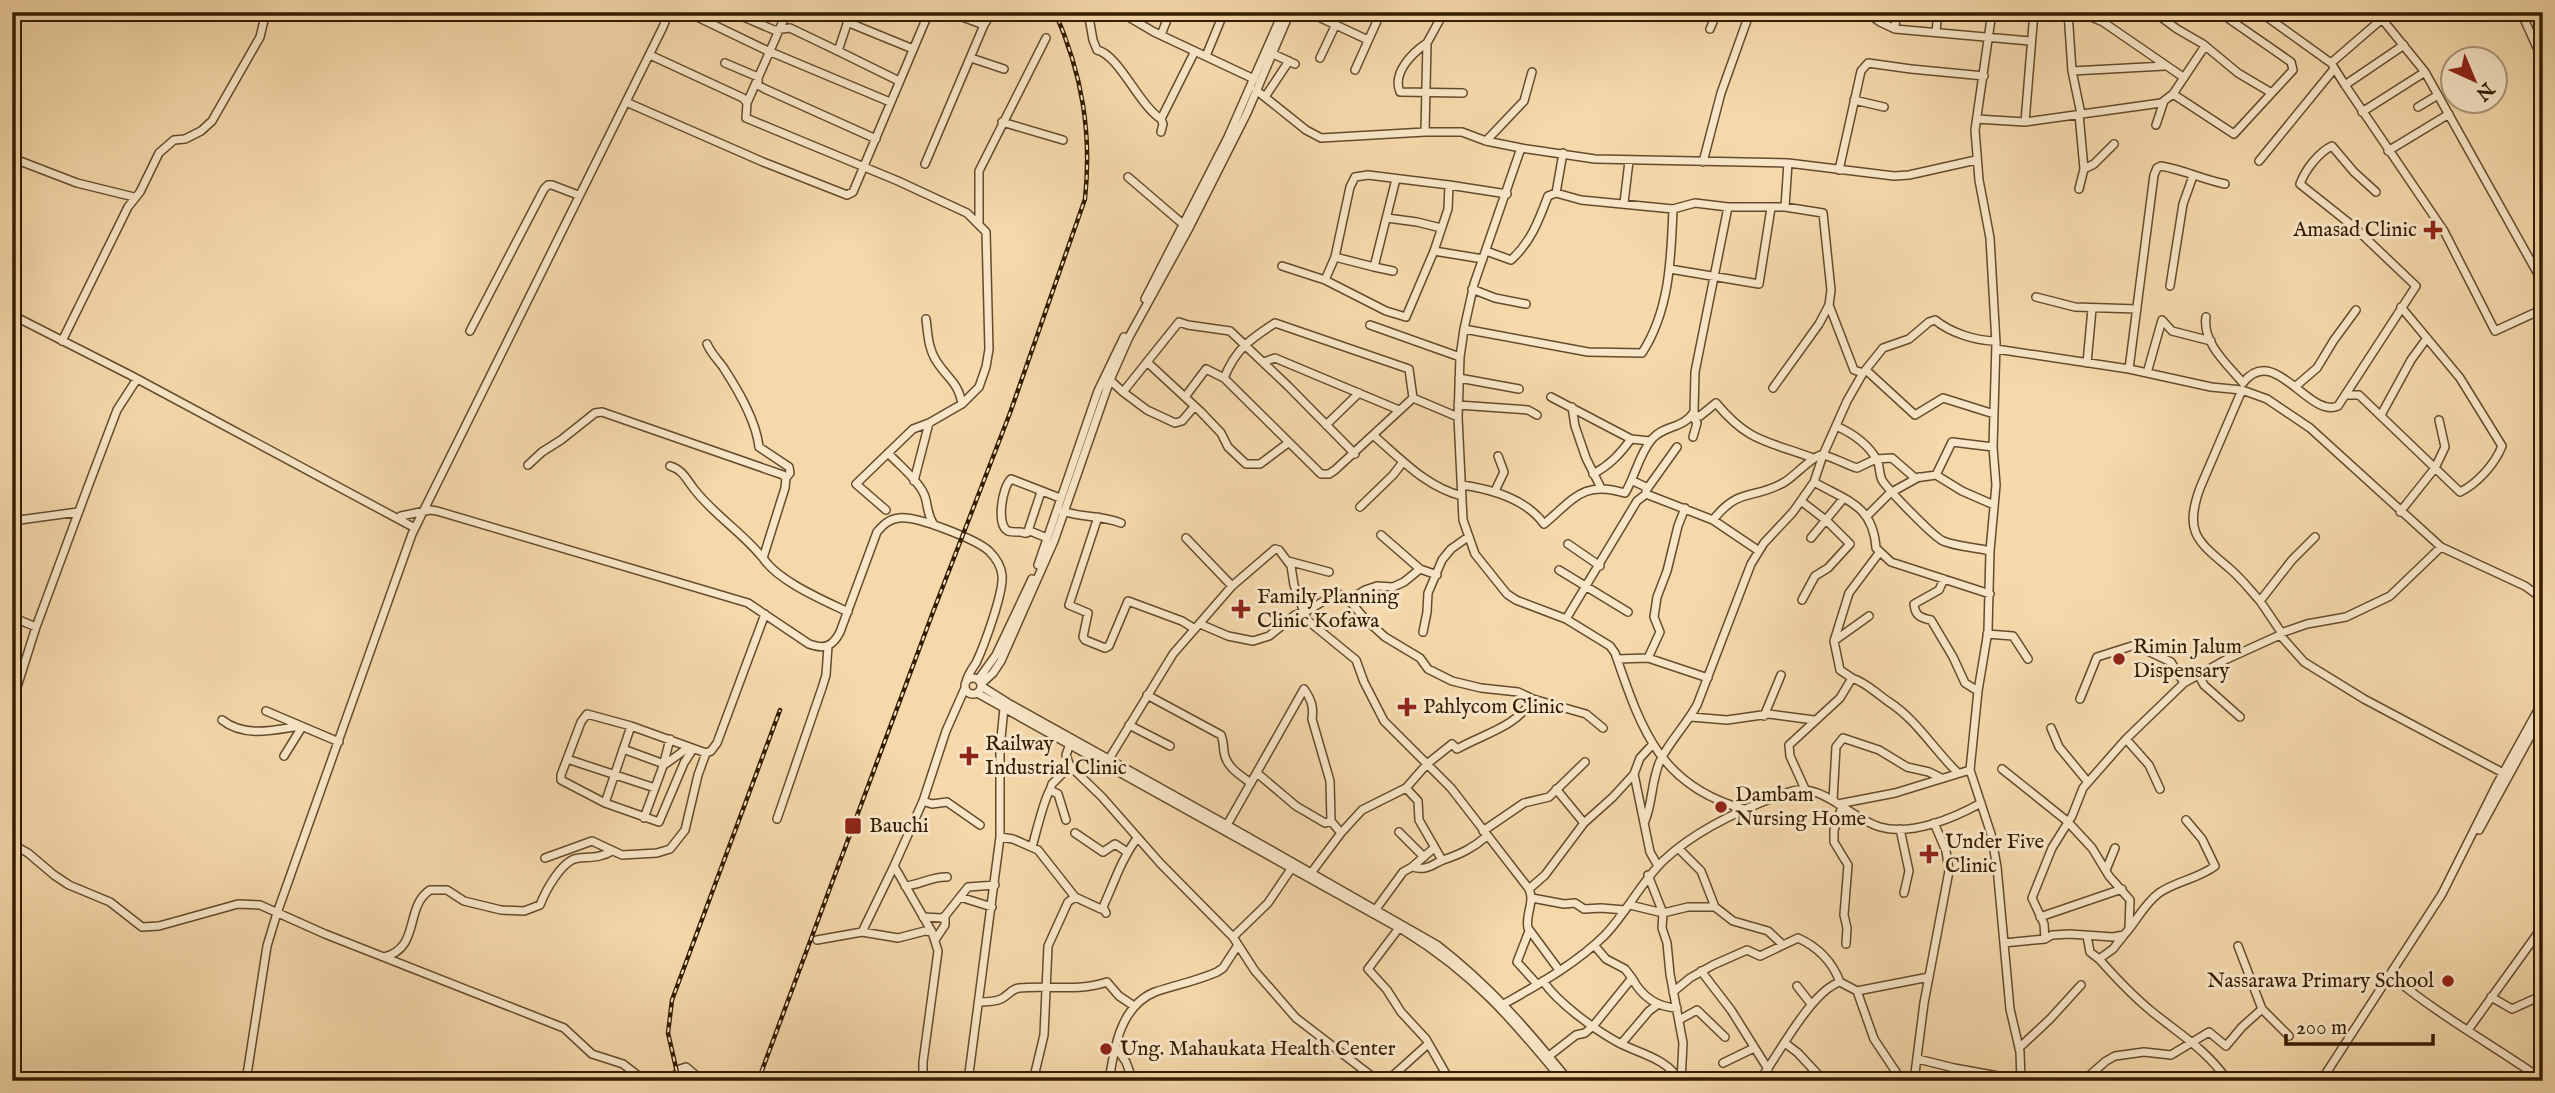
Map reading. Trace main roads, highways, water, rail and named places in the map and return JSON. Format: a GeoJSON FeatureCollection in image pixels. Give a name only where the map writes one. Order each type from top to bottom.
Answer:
{"type":"FeatureCollection","features":[{"type":"Feature","properties":{"kind":"railway"},"geometry":{"type":"LineString","coordinates":[[758,1081],[1010,413],[1085,199],[1087,150],[1083,104],[1072,58],[1055,12]]}},
{"type":"Feature","properties":{"kind":"railway"},"geometry":{"type":"LineString","coordinates":[[679,1081],[668,1033],[672,1000],[780,710]]}},
{"type":"Feature","properties":{"kind":"place","name":"Amasad Clinic"},"geometry":{"type":"Point","coordinates":[2433,230]}},
{"type":"Feature","properties":{"kind":"place","name":"Family Planning Clinic Kofawa"},"geometry":{"type":"Point","coordinates":[1241,609]}},
{"type":"Feature","properties":{"kind":"place","name":"Rimin Jalum Dispensary"},"geometry":{"type":"Point","coordinates":[2119,659]}},
{"type":"Feature","properties":{"kind":"place","name":"Pahlycom Clinic"},"geometry":{"type":"Point","coordinates":[1407,707]}},
{"type":"Feature","properties":{"kind":"place","name":"Railway Industrial Clinic"},"geometry":{"type":"Point","coordinates":[969,756]}},
{"type":"Feature","properties":{"kind":"place","name":"Dambam Nursing Home"},"geometry":{"type":"Point","coordinates":[1721,807]}},
{"type":"Feature","properties":{"kind":"place","name":"Bauchi"},"geometry":{"type":"Point","coordinates":[853,826]}},
{"type":"Feature","properties":{"kind":"place","name":"Under Five Clinic"},"geometry":{"type":"Point","coordinates":[1929,854]}},
{"type":"Feature","properties":{"kind":"place","name":"Nassarawa Primary School"},"geometry":{"type":"Point","coordinates":[2448,981]}},
{"type":"Feature","properties":{"kind":"place","name":"Ung. Mahaukata Health Center"},"geometry":{"type":"Point","coordinates":[1106,1049]}}]}
